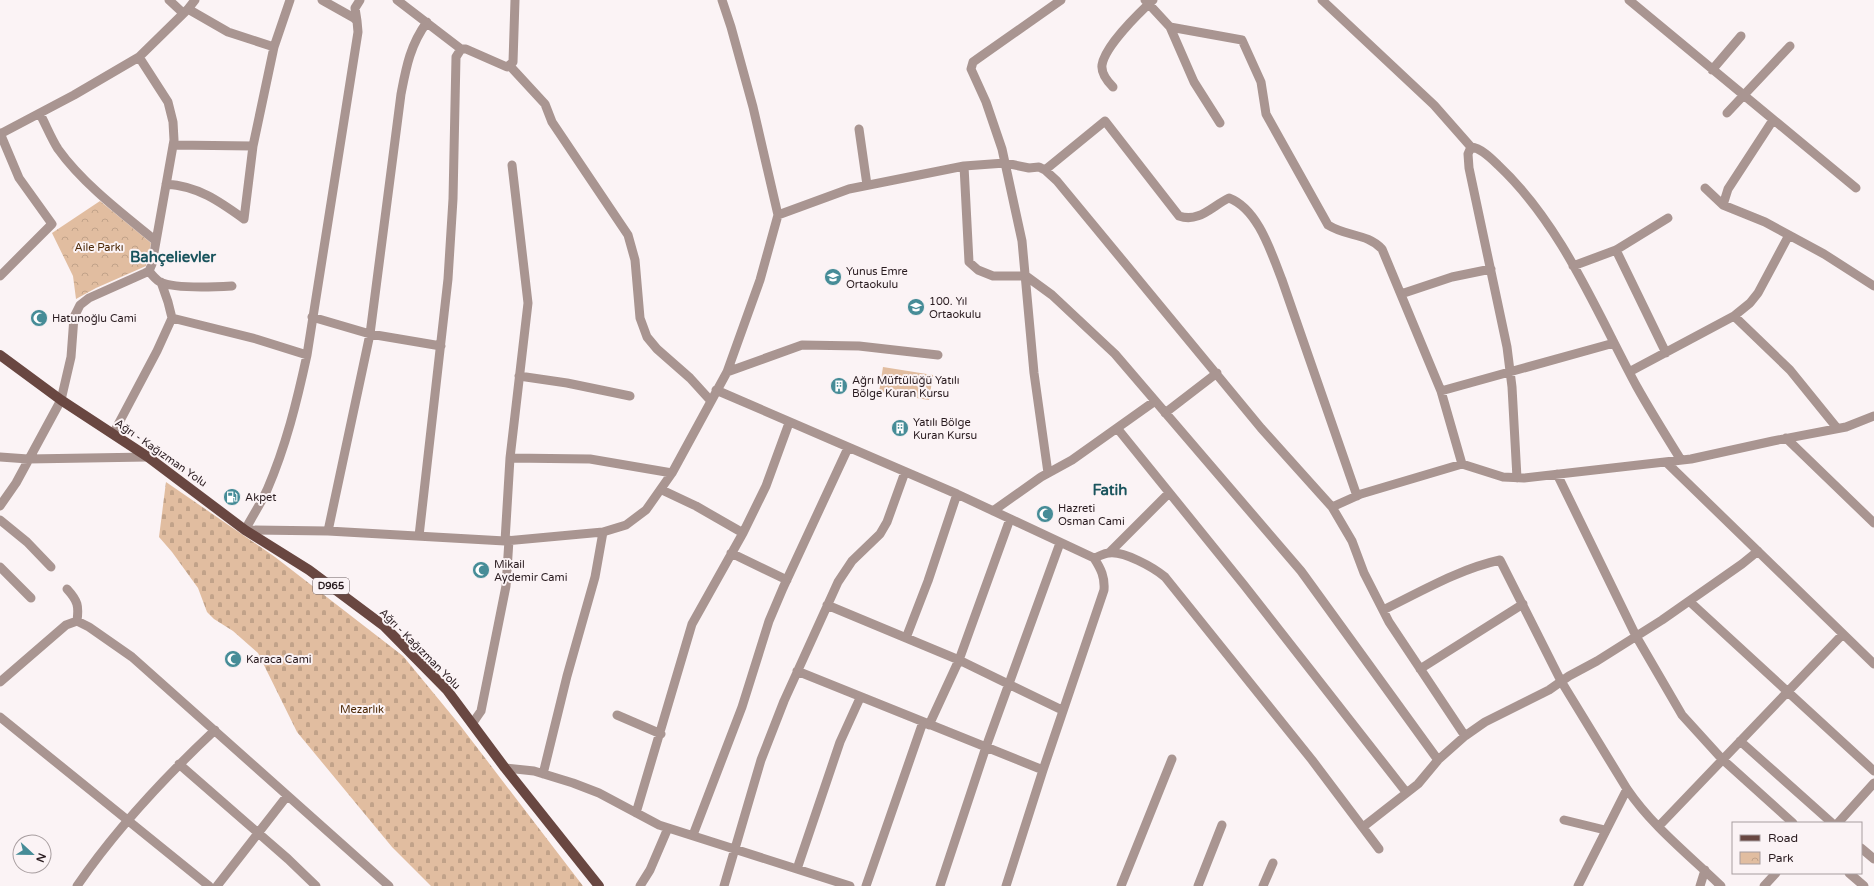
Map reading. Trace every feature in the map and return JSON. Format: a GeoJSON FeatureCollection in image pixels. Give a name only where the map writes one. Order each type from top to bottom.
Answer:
{"type":"FeatureCollection","features":[{"type":"Feature","properties":{"kind":"main road","name":"Ağrı - Kağızman Yolu"},"geometry":{"type":"LineString","coordinates":[[0,355],[61,400],[148,457],[245,530],[309,570],[384,626],[447,690],[505,768],[599,886]]}},
{"type":"Feature","properties":{"kind":"street"},"geometry":{"type":"LineString","coordinates":[[169,0],[186,11],[228,32],[274,47]]}},
{"type":"Feature","properties":{"kind":"street"},"geometry":{"type":"LineString","coordinates":[[0,276],[52,224],[19,178],[0,134],[40,114],[139,57],[186,11],[194,0]]}},
{"type":"Feature","properties":{"kind":"street"},"geometry":{"type":"LineString","coordinates":[[166,184],[185,186],[204,192],[244,219],[253,146],[274,47],[290,0]]}},
{"type":"Feature","properties":{"kind":"street"},"geometry":{"type":"LineString","coordinates":[[322,0],[357,21]]}},
{"type":"Feature","properties":{"kind":"street"},"geometry":{"type":"LineString","coordinates":[[360,0],[355,8],[358,32],[307,355],[286,436],[267,490],[245,530],[328,531],[507,540],[603,532],[626,525],[646,510],[662,490],[672,473],[710,400],[727,372],[760,280],[778,215],[751,100],[722,0]]}},
{"type":"Feature","properties":{"kind":"street"},"geometry":{"type":"LineString","coordinates":[[397,0],[462,49],[476,53],[506,68],[513,62],[515,0]]}},
{"type":"Feature","properties":{"kind":"street"},"geometry":{"type":"LineString","coordinates":[[1048,473],[1034,373],[1022,241],[995,125],[971,69],[973,62],[1061,0]]}},
{"type":"Feature","properties":{"kind":"street"},"geometry":{"type":"LineString","coordinates":[[1322,0],[1434,105],[1471,147],[1476,148],[1489,157],[1519,184],[1541,213],[1573,266],[1630,372],[1681,460]]}},
{"type":"Feature","properties":{"kind":"street"},"geometry":{"type":"LineString","coordinates":[[1629,0],[1743,96],[1856,188]]}},
{"type":"Feature","properties":{"kind":"street"},"geometry":{"type":"LineString","coordinates":[[1113,86],[1103,73],[1102,66],[1106,55],[1149,1],[1170,27],[1194,82],[1220,123]]}},
{"type":"Feature","properties":{"kind":"street"},"geometry":{"type":"LineString","coordinates":[[328,531],[370,334],[401,94],[410,53],[417,36],[427,22]]}},
{"type":"Feature","properties":{"kind":"street"},"geometry":{"type":"LineString","coordinates":[[1170,27],[1242,40],[1261,82],[1266,114],[1328,225],[1346,234],[1372,239],[1382,249],[1441,391],[1462,464]]}},
{"type":"Feature","properties":{"kind":"street"},"geometry":{"type":"LineString","coordinates":[[1712,70],[1742,36]]}},
{"type":"Feature","properties":{"kind":"street"},"geometry":{"type":"LineString","coordinates":[[1727,113],[1790,46]]}},
{"type":"Feature","properties":{"kind":"street"},"geometry":{"type":"LineString","coordinates":[[419,536],[448,279],[453,207],[456,57],[462,49]]}},
{"type":"Feature","properties":{"kind":"street"},"geometry":{"type":"LineString","coordinates":[[139,57],[168,102],[173,122],[173,145],[156,241],[149,271],[151,275],[161,282],[206,287],[232,286]]}},
{"type":"Feature","properties":{"kind":"street"},"geometry":{"type":"LineString","coordinates":[[510,66],[545,104],[552,122],[628,235],[634,260],[640,318],[648,337],[657,349],[673,365],[690,378],[710,400]]}},
{"type":"Feature","properties":{"kind":"street"},"geometry":{"type":"LineString","coordinates":[[40,114],[58,148],[80,174],[156,241]]}},
{"type":"Feature","properties":{"kind":"street"},"geometry":{"type":"LineString","coordinates":[[1723,204],[1728,189],[1773,120]]}},
{"type":"Feature","properties":{"kind":"street"},"geometry":{"type":"LineString","coordinates":[[1045,170],[1105,121],[1180,216],[1195,218],[1229,198],[1245,206],[1269,248],[1282,280],[1357,496]]}},
{"type":"Feature","properties":{"kind":"street"},"geometry":{"type":"LineString","coordinates":[[859,129],[867,184]]}},
{"type":"Feature","properties":{"kind":"street"},"geometry":{"type":"LineString","coordinates":[[173,145],[253,146]]}},
{"type":"Feature","properties":{"kind":"street"},"geometry":{"type":"LineString","coordinates":[[1471,147],[1468,154],[1469,168],[1507,347],[1517,478]]}},
{"type":"Feature","properties":{"kind":"street"},"geometry":{"type":"LineString","coordinates":[[778,215],[867,184],[964,166],[1005,163],[1029,168],[1039,167],[1045,170],[1057,181],[1262,428],[1332,507],[1352,541],[1364,573],[1383,610],[1420,670],[1465,736]]}},
{"type":"Feature","properties":{"kind":"street"},"geometry":{"type":"LineString","coordinates":[[472,724],[479,716],[483,704],[506,586],[509,561],[507,540],[510,458],[528,303],[512,165]]}},
{"type":"Feature","properties":{"kind":"street"},"geometry":{"type":"LineString","coordinates":[[964,166],[970,262],[978,270],[993,276],[1026,276],[1052,295],[1115,354],[1301,570],[1438,760]]}},
{"type":"Feature","properties":{"kind":"street"},"geometry":{"type":"LineString","coordinates":[[1705,188],[1723,204],[1765,222],[1824,254],[1874,286]]}},
{"type":"Feature","properties":{"kind":"street"},"geometry":{"type":"LineString","coordinates":[[1573,266],[1616,250],[1668,218]]}},
{"type":"Feature","properties":{"kind":"street"},"geometry":{"type":"LineString","coordinates":[[1630,372],[1734,316],[1750,303],[1758,293],[1789,235]]}},
{"type":"Feature","properties":{"kind":"street"},"geometry":{"type":"LineString","coordinates":[[1616,250],[1666,353]]}},
{"type":"Feature","properties":{"kind":"street"},"geometry":{"type":"LineString","coordinates":[[1401,294],[1452,277],[1490,269]]}},
{"type":"Feature","properties":{"kind":"street"},"geometry":{"type":"LineString","coordinates":[[0,506],[16,483],[61,400],[71,357],[74,317],[80,305],[89,298],[149,271]]}},
{"type":"Feature","properties":{"kind":"street"},"geometry":{"type":"LineString","coordinates":[[113,434],[157,351],[172,318],[161,282]]}},
{"type":"Feature","properties":{"kind":"street"},"geometry":{"type":"LineString","coordinates":[[1734,316],[1790,370],[1837,428]]}},
{"type":"Feature","properties":{"kind":"street"},"geometry":{"type":"LineString","coordinates":[[312,317],[370,334],[441,346]]}},
{"type":"Feature","properties":{"kind":"street"},"geometry":{"type":"LineString","coordinates":[[172,318],[256,339],[307,355]]}},
{"type":"Feature","properties":{"kind":"street"},"geometry":{"type":"LineString","coordinates":[[1441,391],[1614,343]]}},
{"type":"Feature","properties":{"kind":"street"},"geometry":{"type":"LineString","coordinates":[[727,372],[802,345],[859,346],[938,355]]}},
{"type":"Feature","properties":{"kind":"street"},"geometry":{"type":"LineString","coordinates":[[1166,413],[1217,373]]}},
{"type":"Feature","properties":{"kind":"street"},"geometry":{"type":"LineString","coordinates":[[519,376],[568,382],[630,396]]}},
{"type":"Feature","properties":{"kind":"street"},"geometry":{"type":"LineString","coordinates":[[716,390],[789,423],[957,494],[1094,558],[1101,569],[1105,580],[1104,590],[1062,710],[1006,886]]}},
{"type":"Feature","properties":{"kind":"street"},"geometry":{"type":"LineString","coordinates":[[993,511],[1048,473],[1072,460],[1155,401]]}},
{"type":"Feature","properties":{"kind":"street"},"geometry":{"type":"LineString","coordinates":[[1332,507],[1357,496],[1462,464],[1503,477],[1517,478],[1666,462],[1837,428],[1874,416]]}},
{"type":"Feature","properties":{"kind":"street"},"geometry":{"type":"LineString","coordinates":[[636,813],[661,734],[692,624],[743,533],[766,486],[789,423]]}},
{"type":"Feature","properties":{"kind":"street"},"geometry":{"type":"LineString","coordinates":[[1117,428],[1244,585],[1406,792]]}},
{"type":"Feature","properties":{"kind":"street"},"geometry":{"type":"LineString","coordinates":[[1786,438],[1874,523]]}},
{"type":"Feature","properties":{"kind":"street"},"geometry":{"type":"LineString","coordinates":[[693,835],[742,707],[770,621],[787,580],[848,448]]}},
{"type":"Feature","properties":{"kind":"street"},"geometry":{"type":"LineString","coordinates":[[0,457],[28,459],[148,457]]}},
{"type":"Feature","properties":{"kind":"street"},"geometry":{"type":"LineString","coordinates":[[510,458],[590,459],[672,473]]}},
{"type":"Feature","properties":{"kind":"street"},"geometry":{"type":"LineString","coordinates":[[1666,462],[1874,664]]}},
{"type":"Feature","properties":{"kind":"street"},"geometry":{"type":"LineString","coordinates":[[724,886],[761,760],[797,671],[838,582],[852,561],[880,534],[887,522],[905,472]]}},
{"type":"Feature","properties":{"kind":"street"},"geometry":{"type":"LineString","coordinates":[[1557,474],[1636,636],[1682,715],[1722,759],[1792,822]]}},
{"type":"Feature","properties":{"kind":"street"},"geometry":{"type":"LineString","coordinates":[[662,490],[696,506],[743,533]]}},
{"type":"Feature","properties":{"kind":"street"},"geometry":{"type":"LineString","coordinates":[[1094,558],[1109,553],[1169,493]]}},
{"type":"Feature","properties":{"kind":"street"},"geometry":{"type":"LineString","coordinates":[[906,638],[928,581],[957,494]]}},
{"type":"Feature","properties":{"kind":"street"},"geometry":{"type":"LineString","coordinates":[[866,886],[926,724],[958,660],[1010,519]]}},
{"type":"Feature","properties":{"kind":"street"},"geometry":{"type":"LineString","coordinates":[[0,520],[27,542],[51,566]]}},
{"type":"Feature","properties":{"kind":"street"},"geometry":{"type":"LineString","coordinates":[[543,774],[567,676],[596,571],[603,532]]}},
{"type":"Feature","properties":{"kind":"street"},"geometry":{"type":"LineString","coordinates":[[940,886],[986,747],[1060,543]]}},
{"type":"Feature","properties":{"kind":"street"},"geometry":{"type":"LineString","coordinates":[[1363,827],[1418,784],[1438,760],[1465,736],[1485,722],[1549,690],[1561,681],[1636,636],[1689,601],[1758,551]]}},
{"type":"Feature","properties":{"kind":"street"},"geometry":{"type":"LineString","coordinates":[[731,553],[787,580]]}},
{"type":"Feature","properties":{"kind":"street"},"geometry":{"type":"LineString","coordinates":[[1109,553],[1133,558],[1155,568],[1165,577],[1312,760],[1379,849]]}},
{"type":"Feature","properties":{"kind":"street"},"geometry":{"type":"LineString","coordinates":[[1383,610],[1443,580],[1486,563],[1500,560],[1561,681],[1635,801],[1658,826],[1721,886]]}},
{"type":"Feature","properties":{"kind":"street"},"geometry":{"type":"LineString","coordinates":[[0,567],[31,598]]}},
{"type":"Feature","properties":{"kind":"street"},"geometry":{"type":"LineString","coordinates":[[67,589],[79,608],[77,621]]}},
{"type":"Feature","properties":{"kind":"street"},"geometry":{"type":"LineString","coordinates":[[1689,601],[1874,772]]}},
{"type":"Feature","properties":{"kind":"street"},"geometry":{"type":"LineString","coordinates":[[1420,670],[1523,604]]}},
{"type":"Feature","properties":{"kind":"street"},"geometry":{"type":"LineString","coordinates":[[827,605],[958,660],[1009,683],[1062,710]]}},
{"type":"Feature","properties":{"kind":"street"},"geometry":{"type":"LineString","coordinates":[[0,682],[66,625],[77,621],[89,627],[132,657],[389,886]]}},
{"type":"Feature","properties":{"kind":"street"},"geometry":{"type":"LineString","coordinates":[[1658,826],[1843,634]]}},
{"type":"Feature","properties":{"kind":"street"},"geometry":{"type":"LineString","coordinates":[[797,671],[860,698],[1043,770]]}},
{"type":"Feature","properties":{"kind":"street"},"geometry":{"type":"LineString","coordinates":[[797,869],[840,742],[860,698]]}},
{"type":"Feature","properties":{"kind":"street"},"geometry":{"type":"LineString","coordinates":[[617,715],[661,734]]}},
{"type":"Feature","properties":{"kind":"street"},"geometry":{"type":"LineString","coordinates":[[0,717],[209,886]]}},
{"type":"Feature","properties":{"kind":"street"},"geometry":{"type":"LineString","coordinates":[[77,886],[93,862],[128,821],[179,764],[215,730]]}},
{"type":"Feature","properties":{"kind":"street"},"geometry":{"type":"LineString","coordinates":[[1740,741],[1831,822]]}},
{"type":"Feature","properties":{"kind":"street"},"geometry":{"type":"LineString","coordinates":[[1121,886],[1172,759]]}},
{"type":"Feature","properties":{"kind":"street"},"geometry":{"type":"LineString","coordinates":[[179,764],[257,834],[288,859],[316,886]]}},
{"type":"Feature","properties":{"kind":"street"},"geometry":{"type":"LineString","coordinates":[[505,768],[534,771],[599,793],[668,828],[850,886]]}},
{"type":"Feature","properties":{"kind":"street"},"geometry":{"type":"LineString","coordinates":[[1839,822],[1874,783]]}},
{"type":"Feature","properties":{"kind":"street"},"geometry":{"type":"LineString","coordinates":[[1578,886],[1627,789]]}},
{"type":"Feature","properties":{"kind":"street"},"geometry":{"type":"LineString","coordinates":[[217,886],[287,796]]}},
{"type":"Feature","properties":{"kind":"street"},"geometry":{"type":"LineString","coordinates":[[1564,820],[1605,830]]}},
{"type":"Feature","properties":{"kind":"street"},"geometry":{"type":"LineString","coordinates":[[1198,886],[1222,825]]}},
{"type":"Feature","properties":{"kind":"street"},"geometry":{"type":"LineString","coordinates":[[640,886],[650,870],[668,828]]}},
{"type":"Feature","properties":{"kind":"street"},"geometry":{"type":"LineString","coordinates":[[1862,849],[1874,859]]}},
{"type":"Feature","properties":{"kind":"street"},"geometry":{"type":"LineString","coordinates":[[1263,886],[1273,862]]}},
{"type":"Feature","properties":{"kind":"street"},"geometry":{"type":"LineString","coordinates":[[1700,886],[1705,870]]}},
{"type":"Feature","properties":{"kind":"street"},"geometry":{"type":"LineString","coordinates":[[1764,886],[1775,874]]}},
{"type":"Feature","properties":{"kind":"street"},"geometry":{"type":"LineString","coordinates":[[1850,874],[1864,886]]}},
{"type":"Feature","properties":{"kind":"green space","name":"Aile Parkı"},"geometry":{"type":"Polygon","coordinates":[[[100,201],[151,243],[146,266],[96,288],[76,299],[73,276],[52,233],[100,201]]]}},
{"type":"Feature","properties":{"kind":"green space"},"geometry":{"type":"Polygon","coordinates":[[[883,367],[933,375],[929,400],[879,392],[883,367]]]}},
{"type":"Feature","properties":{"kind":"green space","name":"Mezarlık"},"geometry":{"type":"Polygon","coordinates":[[[166,482],[275,557],[403,656],[459,724],[583,886],[431,886],[392,847],[297,732],[258,653],[233,631],[214,619],[207,612],[198,588],[172,552],[159,537],[166,482]]]}},
{"type":"Feature","properties":{"kind":"place","name":"Yunus Emre Ortaokulu"},"geometry":{"type":"Point","coordinates":[833,277]}},
{"type":"Feature","properties":{"kind":"place","name":"100. Yıl Ortaokulu"},"geometry":{"type":"Point","coordinates":[916,307]}},
{"type":"Feature","properties":{"kind":"place","name":"Hatunoğlu Cami"},"geometry":{"type":"Point","coordinates":[39,318]}},
{"type":"Feature","properties":{"kind":"place","name":"Ağrı Müftülüğü Yatılı Bölge Kuran Kursu"},"geometry":{"type":"Point","coordinates":[839,386]}},
{"type":"Feature","properties":{"kind":"place","name":"Yatılı Bölge Kuran Kursu"},"geometry":{"type":"Point","coordinates":[900,428]}},
{"type":"Feature","properties":{"kind":"place","name":"Akpet"},"geometry":{"type":"Point","coordinates":[232,497]}},
{"type":"Feature","properties":{"kind":"place","name":"Hazreti Osman Cami"},"geometry":{"type":"Point","coordinates":[1045,514]}},
{"type":"Feature","properties":{"kind":"place","name":"Mikail Aydemir Cami"},"geometry":{"type":"Point","coordinates":[481,570]}},
{"type":"Feature","properties":{"kind":"place","name":"Karaca Cami"},"geometry":{"type":"Point","coordinates":[233,659]}},
{"type":"Feature","properties":{"kind":"district","name":"Bahçelievler"},"geometry":{"type":"Point","coordinates":[173,257]}},
{"type":"Feature","properties":{"kind":"district","name":"Fatih"},"geometry":{"type":"Point","coordinates":[1110,490]}}]}
